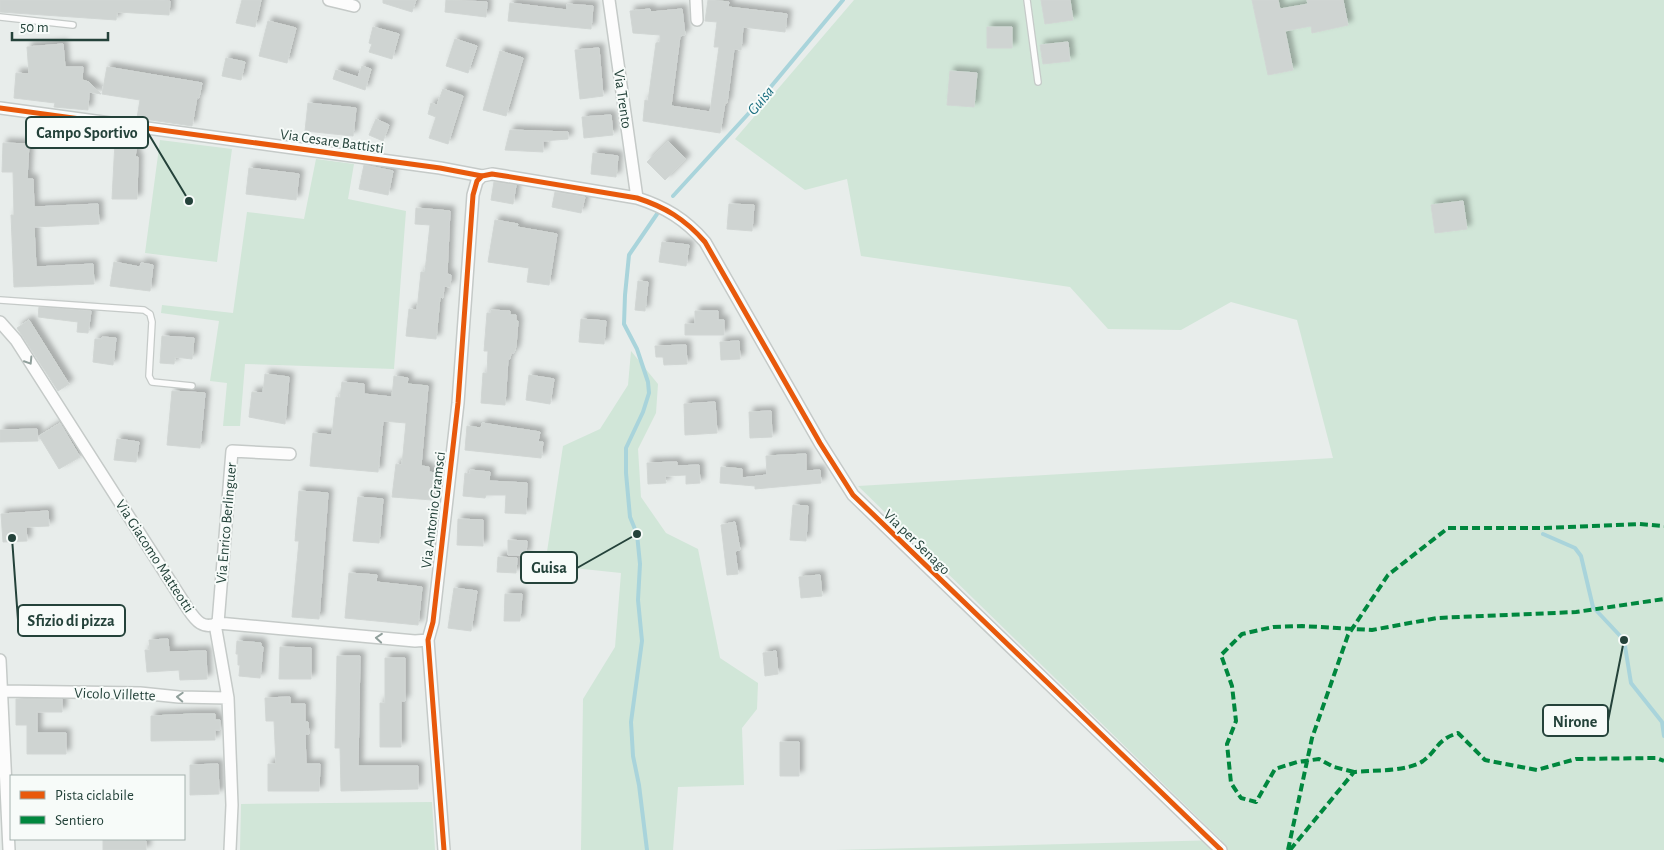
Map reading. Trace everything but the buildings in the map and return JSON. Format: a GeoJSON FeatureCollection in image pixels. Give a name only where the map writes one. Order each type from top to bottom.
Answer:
{"type":"FeatureCollection","features":[{"type":"Feature","properties":{"kind":"street"},"geometry":{"type":"LineString","coordinates":[[329,0],[354,6]]}},
{"type":"Feature","properties":{"kind":"street","name":"Via Trento"},"geometry":{"type":"LineString","coordinates":[[609,0],[637,198]]}},
{"type":"Feature","properties":{"kind":"street"},"geometry":{"type":"LineString","coordinates":[[696,0],[697,20]]}},
{"type":"Feature","properties":{"kind":"street","name":"Via Cesare Battisti"},"geometry":{"type":"LineString","coordinates":[[0,108],[410,164],[482,176],[492,174],[637,198],[658,204]]}},
{"type":"Feature","properties":{"kind":"street","name":"Via Antonio Gramsci"},"geometry":{"type":"LineString","coordinates":[[444,850],[428,640],[433,622],[458,404],[473,195],[477,180],[482,176]]}},
{"type":"Feature","properties":{"kind":"street","name":"Via per Senago"},"geometry":{"type":"LineString","coordinates":[[658,204],[686,222],[704,242],[824,450],[853,495],[1222,850]]}},
{"type":"Feature","properties":{"kind":"street","name":"Via Giacomo Matteotti"},"geometry":{"type":"LineString","coordinates":[[0,322],[16,340],[188,610],[203,626],[216,624],[415,641],[428,640]]}},
{"type":"Feature","properties":{"kind":"street","name":"Via Enrico Berlinguer"},"geometry":{"type":"LineString","coordinates":[[230,850],[232,805],[228,698],[216,624],[232,451],[290,454]]}},
{"type":"Feature","properties":{"kind":"street"},"geometry":{"type":"LineString","coordinates":[[0,660],[9,850]]}},
{"type":"Feature","properties":{"kind":"street","name":"Vicolo Villette"},"geometry":{"type":"LineString","coordinates":[[1,691],[140,693],[179,697],[228,698]]}},
{"type":"Feature","properties":{"kind":"lane"},"geometry":{"type":"LineString","coordinates":[[1027,0],[1038,82]]}},
{"type":"Feature","properties":{"kind":"lane"},"geometry":{"type":"LineString","coordinates":[[0,18],[73,25]]}},
{"type":"Feature","properties":{"kind":"lane"},"geometry":{"type":"LineString","coordinates":[[0,300],[144,310],[150,314],[152,322],[149,376],[152,382],[192,386]]}},
{"type":"Feature","properties":{"kind":"green space"},"geometry":{"type":"Polygon","coordinates":[[[854,0],[1664,0],[1664,850],[836,850],[1221,840],[858,486],[1333,458],[1297,320],[1231,302],[1181,330],[1108,329],[1070,287],[861,256],[847,179],[805,190],[735,139],[854,0]]]}},
{"type":"Feature","properties":{"kind":"green space"},"geometry":{"type":"Polygon","coordinates":[[[160,140],[232,149],[217,262],[145,253],[160,140]]]}},
{"type":"Feature","properties":{"kind":"green space"},"geometry":{"type":"Polygon","coordinates":[[[316,159],[354,164],[348,199],[406,211],[394,369],[245,364],[240,426],[223,426],[227,383],[210,381],[219,321],[161,313],[162,305],[233,313],[247,212],[304,219],[316,159]]]}},
{"type":"Feature","properties":{"kind":"green space"},"geometry":{"type":"Polygon","coordinates":[[[631,351],[658,384],[656,413],[638,449],[641,497],[666,533],[698,549],[720,658],[758,683],[757,709],[742,728],[744,785],[678,787],[673,850],[581,850],[583,699],[615,647],[621,573],[545,565],[563,446],[600,429],[628,385],[631,351]]]}},
{"type":"Feature","properties":{"kind":"green space"},"geometry":{"type":"Polygon","coordinates":[[[432,802],[435,850],[240,850],[241,804],[432,802]]]}},
{"type":"Feature","properties":{"kind":"waterway","name":"Guisa"},"geometry":{"type":"LineString","coordinates":[[673,196],[749,113],[843,0]]}},
{"type":"Feature","properties":{"kind":"waterway","name":"Guisa"},"geometry":{"type":"LineString","coordinates":[[647,850],[639,785],[633,756],[631,722],[642,641],[638,600],[640,564],[637,534],[630,517],[626,448],[643,412],[649,393],[648,382],[637,349],[624,324],[629,255],[657,214]]}},
{"type":"Feature","properties":{"kind":"waterway"},"geometry":{"type":"LineString","coordinates":[[1543,534],[1575,548],[1581,556],[1593,607],[1624,640],[1631,683],[1662,722],[1664,736]]}},
{"type":"Feature","properties":{"kind":"marked path"},"geometry":{"type":"LineString","coordinates":[[1288,850],[1312,738],[1348,635],[1388,575],[1448,528],[1544,528],[1639,524],[1664,526]]}},
{"type":"Feature","properties":{"kind":"marked path"},"geometry":{"type":"LineString","coordinates":[[1354,772],[1334,767],[1319,759],[1297,762],[1275,769],[1256,802],[1241,798],[1231,783],[1227,744],[1236,721],[1232,686],[1221,655],[1242,634],[1273,627],[1302,626],[1372,630],[1437,618],[1576,612],[1664,599]]}},
{"type":"Feature","properties":{"kind":"marked path"},"geometry":{"type":"LineString","coordinates":[[1290,850],[1354,772],[1399,769],[1416,765],[1428,757],[1445,739],[1458,733],[1485,760],[1537,770],[1576,759],[1656,758],[1664,761]]}},
{"type":"Feature","properties":{"kind":"cycle path"},"geometry":{"type":"LineString","coordinates":[[0,108],[440,168],[482,176],[492,174],[505,176],[637,198],[657,205],[674,215],[705,242],[820,443],[853,495],[1221,850]]}},
{"type":"Feature","properties":{"kind":"cycle path"},"geometry":{"type":"LineString","coordinates":[[444,850],[428,640],[433,622],[458,403],[473,195],[477,181],[482,176]]}},
{"type":"Feature","properties":{"kind":"place","name":"Campo Sportivo"},"geometry":{"type":"Point","coordinates":[189,201]}},
{"type":"Feature","properties":{"kind":"place","name":"Guisa"},"geometry":{"type":"Point","coordinates":[637,534]}},
{"type":"Feature","properties":{"kind":"place","name":"Sfizio di pizza"},"geometry":{"type":"Point","coordinates":[12,538]}},
{"type":"Feature","properties":{"kind":"place","name":"Nirone"},"geometry":{"type":"Point","coordinates":[1624,640]}}]}
